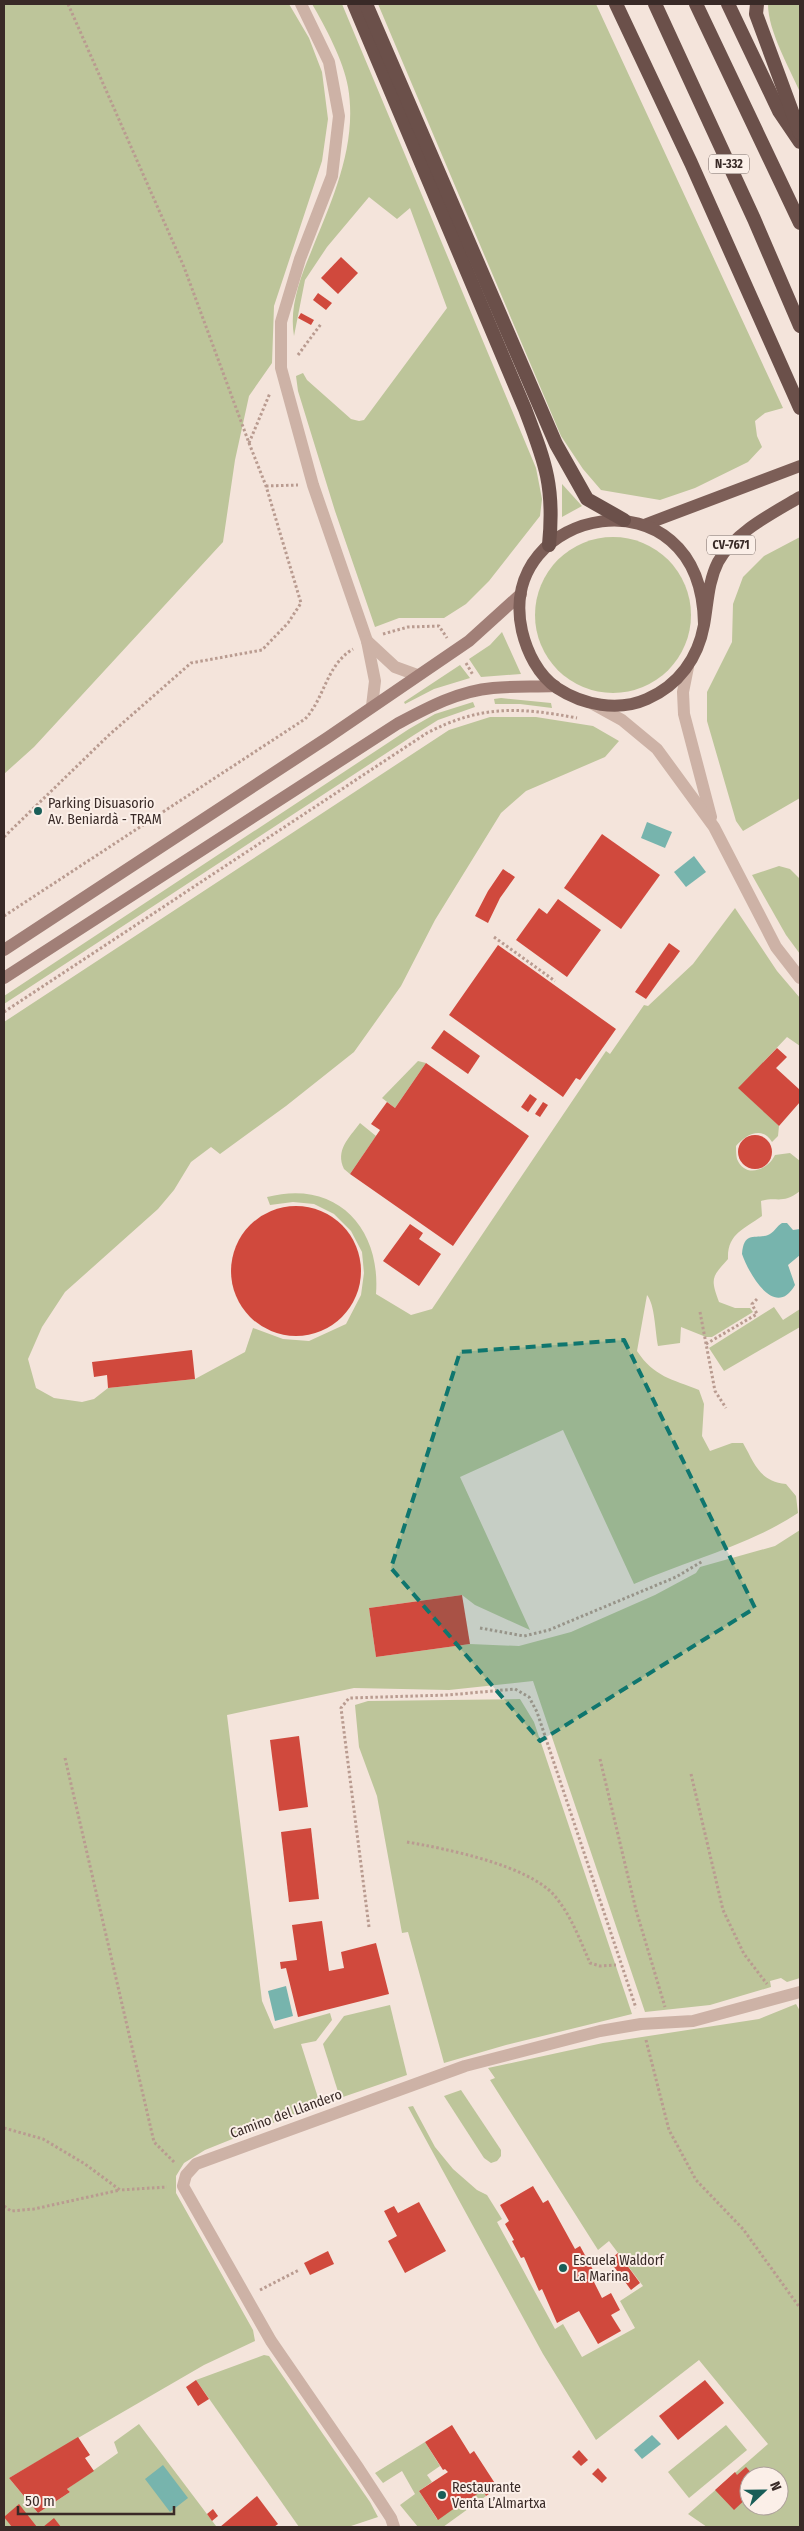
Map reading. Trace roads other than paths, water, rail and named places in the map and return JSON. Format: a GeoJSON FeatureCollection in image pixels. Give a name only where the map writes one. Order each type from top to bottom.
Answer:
{"type":"FeatureCollection","features":[{"type":"Feature","properties":{"kind":"highway"},"geometry":{"type":"LineString","coordinates":[[354,4],[525,409],[544,460],[550,486],[552,512],[548,544]]}},
{"type":"Feature","properties":{"kind":"highway"},"geometry":{"type":"LineString","coordinates":[[366,4],[556,444],[588,499],[624,520]]}},
{"type":"Feature","properties":{"kind":"highway"},"geometry":{"type":"LineString","coordinates":[[616,4],[695,172],[800,408]]}},
{"type":"Feature","properties":{"kind":"highway","name":"N-332"},"geometry":{"type":"LineString","coordinates":[[655,4],[754,219],[800,326]]}},
{"type":"Feature","properties":{"kind":"highway","name":"N-332"},"geometry":{"type":"LineString","coordinates":[[696,4],[800,223]]}},
{"type":"Feature","properties":{"kind":"highway"},"geometry":{"type":"LineString","coordinates":[[728,4],[779,111],[800,142]]}},
{"type":"Feature","properties":{"kind":"highway"},"geometry":{"type":"LineString","coordinates":[[757,4],[756,14],[800,133]]}},
{"type":"Feature","properties":{"kind":"main road"},"geometry":{"type":"LineString","coordinates":[[644,525],[800,466]]}},
{"type":"Feature","properties":{"kind":"main road","name":"CV-7671"},"geometry":{"type":"LineString","coordinates":[[704,624],[704,599],[697,575],[684,554],[666,537],[644,525],[624,520],[597,521],[571,529],[548,544],[531,567],[521,594],[519,620],[525,645],[537,668],[555,686],[573,697],[593,704],[620,706],[646,700],[670,686],[688,667],[699,646],[704,624],[710,585],[719,560],[733,542],[750,528],[800,497]]}},
{"type":"Feature","properties":{"kind":"main road","name":"CV-7671"},"geometry":{"type":"LineString","coordinates":[[4,950],[469,641],[521,594]]}},
{"type":"Feature","properties":{"kind":"main road"},"geometry":{"type":"LineString","coordinates":[[4,978],[397,724],[424,709],[443,700],[486,689],[555,686]]}},
{"type":"Feature","properties":{"kind":"street"},"geometry":{"type":"LineString","coordinates":[[301,4],[329,62],[339,116],[332,176],[300,259],[281,322],[281,368],[313,485],[367,641],[375,681],[372,706]]}},
{"type":"Feature","properties":{"kind":"street"},"geometry":{"type":"LineString","coordinates":[[367,641],[395,668],[417,675]]}},
{"type":"Feature","properties":{"kind":"street"},"geometry":{"type":"LineString","coordinates":[[688,667],[683,692],[684,714],[714,827]]}},
{"type":"Feature","properties":{"kind":"street"},"geometry":{"type":"LineString","coordinates":[[593,704],[622,720],[657,749],[714,827],[776,947],[800,978]]}},
{"type":"Feature","properties":{"kind":"street","name":"Camino del Llandero"},"geometry":{"type":"LineString","coordinates":[[394,2527],[391,2518],[364,2476],[271,2341],[246,2297],[184,2181],[196,2164],[465,2066],[600,2031],[641,2024],[694,2021],[800,1992]]}},
{"type":"Feature","properties":{"kind":"water"},"geometry":{"type":"Polygon","coordinates":[[[647,822],[672,832],[665,848],[641,838],[647,822]]]}},
{"type":"Feature","properties":{"kind":"water"},"geometry":{"type":"Polygon","coordinates":[[[694,856],[706,872],[686,887],[674,872],[694,856]]]}},
{"type":"Feature","properties":{"kind":"water"},"geometry":{"type":"Polygon","coordinates":[[[782,1223],[787,1223],[793,1230],[800,1229],[800,1255],[788,1265],[795,1285],[787,1295],[779,1298],[771,1296],[757,1282],[745,1263],[742,1254],[745,1241],[752,1237],[770,1234],[782,1223]]]}},
{"type":"Feature","properties":{"kind":"water"},"geometry":{"type":"Polygon","coordinates":[[[286,1986],[293,2016],[275,2021],[268,1991],[286,1986]]]}},
{"type":"Feature","properties":{"kind":"water"},"geometry":{"type":"Polygon","coordinates":[[[652,2435],[661,2444],[642,2459],[634,2450],[652,2435]]]}},
{"type":"Feature","properties":{"kind":"water"},"geometry":{"type":"Polygon","coordinates":[[[163,2465],[188,2498],[170,2512],[145,2479],[163,2465]]]}},
{"type":"Feature","properties":{"kind":"place","name":"Parking Disuasorio Av. Beniardà - TRAM"},"geometry":{"type":"Point","coordinates":[38,811]}},
{"type":"Feature","properties":{"kind":"place","name":"Escuela Waldorf La Marina"},"geometry":{"type":"Point","coordinates":[563,2268]}},
{"type":"Feature","properties":{"kind":"place","name":"Restaurante Venta L’Almartxa"},"geometry":{"type":"Point","coordinates":[442,2495]}}]}
